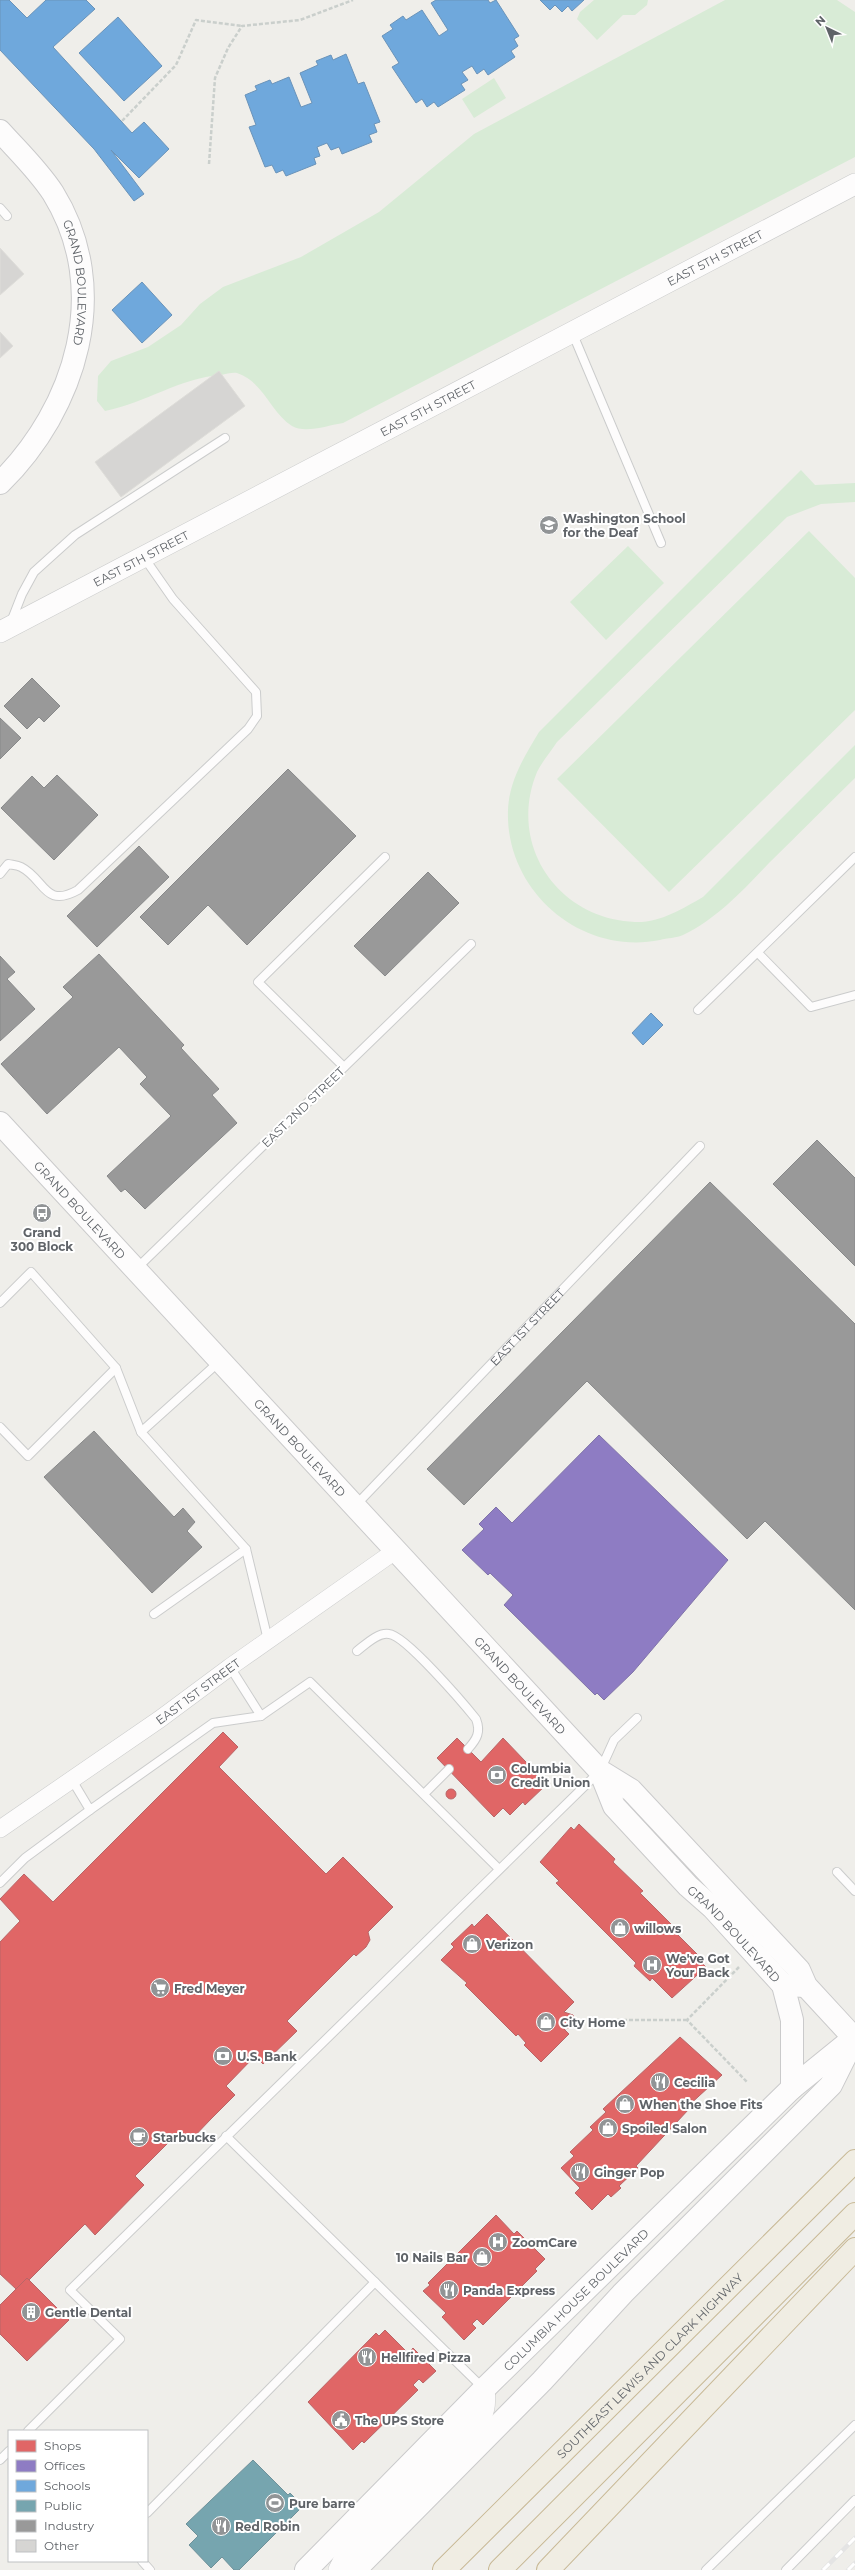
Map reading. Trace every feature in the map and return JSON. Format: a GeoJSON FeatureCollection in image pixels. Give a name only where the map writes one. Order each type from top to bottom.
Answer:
{"type":"FeatureCollection","features":[{"type":"Feature","properties":{"kind":"highway","name":"SOUTHEAST LEWIS AND CLARK HIGHWAY"},"geometry":{"type":"LineString","coordinates":[[444,2570],[855,2161]]}},
{"type":"Feature","properties":{"kind":"highway"},"geometry":{"type":"LineString","coordinates":[[500,2570],[855,2214]]}},
{"type":"Feature","properties":{"kind":"highway"},"geometry":{"type":"LineString","coordinates":[[548,2570],[855,2249]]}},
{"type":"Feature","properties":{"kind":"main road","name":"GRAND BOULEVARD"},"geometry":{"type":"LineString","coordinates":[[0,131],[38,172],[66,217],[76,248],[82,296],[78,345],[73,371],[63,395],[39,439],[22,461],[0,483]]}},
{"type":"Feature","properties":{"kind":"main road","name":"GRAND BOULEVARD"},"geometry":{"type":"LineString","coordinates":[[0,1123],[600,1771],[631,1790],[799,1970],[806,1986],[854,2038]]}},
{"type":"Feature","properties":{"kind":"main road","name":"GRAND BOULEVARD"},"geometry":{"type":"LineString","coordinates":[[600,1771],[614,1806],[688,1886],[714,1908],[783,1985],[806,1986]]}},
{"type":"Feature","properties":{"kind":"main road"},"geometry":{"type":"LineString","coordinates":[[783,1985],[792,2020],[792,2088]]}},
{"type":"Feature","properties":{"kind":"main road"},"geometry":{"type":"LineString","coordinates":[[355,2570],[542,2381],[623,2293],[831,2085],[854,2038]]}},
{"type":"Feature","properties":{"kind":"main road","name":"COLUMBIA HOUSE BOULEVARD"},"geometry":{"type":"LineString","coordinates":[[306,2570],[484,2389],[792,2088],[854,2038]]}},
{"type":"Feature","properties":{"kind":"street","name":"EAST 5TH STREET"},"geometry":{"type":"LineString","coordinates":[[5,629],[855,184]]}},
{"type":"Feature","properties":{"kind":"street","name":"EAST 1ST STREET"},"geometry":{"type":"LineString","coordinates":[[2,1825],[72,1780],[160,1719],[230,1667],[395,1551]]}},
{"type":"Feature","properties":{"kind":"street"},"geometry":{"type":"LineString","coordinates":[[339,2570],[345,2558],[475,2427],[484,2414],[486,2402],[484,2389]]}},
{"type":"Feature","properties":{"kind":"lane"},"geometry":{"type":"LineString","coordinates":[[0,208],[7,216]]}},
{"type":"Feature","properties":{"kind":"lane"},"geometry":{"type":"LineString","coordinates":[[572,331],[661,543]]}},
{"type":"Feature","properties":{"kind":"lane"},"geometry":{"type":"LineString","coordinates":[[5,629],[34,572],[75,535],[225,438]]}},
{"type":"Feature","properties":{"kind":"lane"},"geometry":{"type":"LineString","coordinates":[[0,874],[8,864],[21,867],[52,895],[66,897],[78,890],[248,729],[257,716],[256,692],[174,599],[143,556]]}},
{"type":"Feature","properties":{"kind":"lane"},"geometry":{"type":"LineString","coordinates":[[344,1067],[258,982],[385,857]]}},
{"type":"Feature","properties":{"kind":"lane"},"geometry":{"type":"LineString","coordinates":[[698,1010],[855,857]]}},
{"type":"Feature","properties":{"kind":"lane","name":"EAST 2ND STREET"},"geometry":{"type":"LineString","coordinates":[[136,1270],[471,944]]}},
{"type":"Feature","properties":{"kind":"lane"},"geometry":{"type":"LineString","coordinates":[[758,953],[811,1007],[855,995]]}},
{"type":"Feature","properties":{"kind":"lane","name":"EAST 1ST STREET"},"geometry":{"type":"LineString","coordinates":[[354,1507],[700,1146]]}},
{"type":"Feature","properties":{"kind":"lane"},"geometry":{"type":"LineString","coordinates":[[0,1303],[31,1272],[116,1368],[141,1432],[246,1549],[268,1640]]}},
{"type":"Feature","properties":{"kind":"lane"},"geometry":{"type":"LineString","coordinates":[[141,1432],[220,1361]]}},
{"type":"Feature","properties":{"kind":"lane"},"geometry":{"type":"LineString","coordinates":[[0,1427],[28,1456],[116,1368]]}},
{"type":"Feature","properties":{"kind":"lane"},"geometry":{"type":"LineString","coordinates":[[154,1614],[246,1549]]}},
{"type":"Feature","properties":{"kind":"lane"},"geometry":{"type":"LineString","coordinates":[[357,1651],[381,1635],[388,1633],[404,1641],[476,1719],[479,1727],[478,1737],[468,1749]]}},
{"type":"Feature","properties":{"kind":"lane"},"geometry":{"type":"LineString","coordinates":[[230,1667],[261,1716]]}},
{"type":"Feature","properties":{"kind":"lane"},"geometry":{"type":"LineString","coordinates":[[0,1883],[25,1858],[213,1723],[261,1716],[310,1682],[499,1869]]}},
{"type":"Feature","properties":{"kind":"lane"},"geometry":{"type":"LineString","coordinates":[[29,2430],[120,2339],[70,2290],[600,1771],[614,1740],[637,1718]]}},
{"type":"Feature","properties":{"kind":"lane"},"geometry":{"type":"LineString","coordinates":[[424,1794],[449,1769]]}},
{"type":"Feature","properties":{"kind":"lane"},"geometry":{"type":"LineString","coordinates":[[72,1780],[90,1810]]}},
{"type":"Feature","properties":{"kind":"lane"},"geometry":{"type":"LineString","coordinates":[[837,1872],[855,1891]]}},
{"type":"Feature","properties":{"kind":"lane"},"geometry":{"type":"LineString","coordinates":[[226,2136],[484,2389]]}},
{"type":"Feature","properties":{"kind":"lane"},"geometry":{"type":"LineString","coordinates":[[148,2512],[375,2282]]}},
{"type":"Feature","properties":{"kind":"lane"},"geometry":{"type":"LineString","coordinates":[[706,2570],[855,2425]]}},
{"type":"Feature","properties":{"kind":"lane"},"geometry":{"type":"LineString","coordinates":[[0,2460],[8,2451]]}},
{"type":"Feature","properties":{"kind":"lane"},"geometry":{"type":"LineString","coordinates":[[786,2570],[855,2500]]}},
{"type":"Feature","properties":{"kind":"lane"},"geometry":{"type":"LineString","coordinates":[[143,2562],[150,2570]]}},
{"type":"Feature","properties":{"kind":"path"},"geometry":{"type":"LineString","coordinates":[[122,121],[176,65],[196,20],[242,26],[300,20],[353,0]]}},
{"type":"Feature","properties":{"kind":"path"},"geometry":{"type":"LineString","coordinates":[[209,164],[215,78],[228,48],[242,26]]}},
{"type":"Feature","properties":{"kind":"path"},"geometry":{"type":"LineString","coordinates":[[575,2020],[687,2020],[742,1964]]}},
{"type":"Feature","properties":{"kind":"path"},"geometry":{"type":"LineString","coordinates":[[687,2020],[747,2082]]}},
{"type":"Feature","properties":{"kind":"green space"},"geometry":{"type":"Polygon","coordinates":[[[594,0],[648,0],[647,5],[635,15],[623,15],[597,40],[577,19],[580,12],[594,0]]]}},
{"type":"Feature","properties":{"kind":"green space"},"geometry":{"type":"Polygon","coordinates":[[[725,0],[837,0],[855,12],[855,157],[343,423],[310,429],[292,426],[278,413],[254,383],[237,373],[206,377],[191,381],[105,411],[97,401],[98,376],[111,361],[148,347],[181,325],[200,304],[223,287],[301,257],[379,212],[474,134],[725,0]]]}},
{"type":"Feature","properties":{"kind":"green space"},"geometry":{"type":"Polygon","coordinates":[[[494,78],[506,98],[474,118],[462,99],[494,78]]]}},
{"type":"Feature","properties":{"kind":"green space"},"geometry":{"type":"Polygon","coordinates":[[[801,470],[815,485],[855,483],[855,502],[821,504],[787,517],[557,742],[537,772],[529,799],[529,826],[535,851],[546,873],[562,892],[583,908],[607,918],[644,922],[662,918],[703,897],[855,745],[855,778],[740,893],[719,912],[683,935],[660,940],[631,942],[602,938],[576,927],[553,911],[534,891],[519,867],[510,839],[508,810],[511,789],[518,770],[539,732],[801,470]]]}},
{"type":"Feature","properties":{"kind":"green space"},"geometry":{"type":"Polygon","coordinates":[[[809,531],[855,578],[855,710],[669,892],[557,779],[809,531]]]}},
{"type":"Feature","properties":{"kind":"green space"},"geometry":{"type":"Polygon","coordinates":[[[628,546],[664,583],[606,640],[570,602],[628,546]]]}},
{"type":"Feature","properties":{"kind":"building: Shops","name":"Fred Meyer"},"geometry":{"type":"Polygon","coordinates":[[[223,1732],[238,1747],[219,1767],[326,1874],[343,1857],[393,1907],[368,1932],[370,1940],[366,1947],[356,1956],[354,1954],[287,2021],[297,2031],[263,2064],[255,2056],[226,2086],[235,2095],[188,2143],[178,2133],[135,2176],[144,2185],[95,2235],[85,2224],[29,2280],[27,2278],[16,2289],[0,2274],[0,1942],[20,1921],[0,1899],[24,1874],[53,1902],[223,1732]]]}},
{"type":"Feature","properties":{"kind":"building: Shops","name":"Columbia Credit Union"},"geometry":{"type":"Polygon","coordinates":[[[457,1738],[481,1762],[503,1738],[547,1784],[525,1805],[523,1802],[510,1815],[503,1808],[494,1817],[437,1758],[457,1738]]]}},
{"type":"Feature","properties":{"kind":"building: Shops"},"geometry":{"type":"Polygon","coordinates":[[[451,1789],[456,1794],[451,1799],[446,1794],[451,1789]]]}},
{"type":"Feature","properties":{"kind":"building: Shops"},"geometry":{"type":"Polygon","coordinates":[[[579,1824],[615,1859],[613,1862],[643,1891],[640,1893],[671,1924],[669,1926],[701,1958],[699,1960],[706,1967],[672,1998],[652,1978],[650,1981],[634,1966],[636,1963],[556,1883],[559,1881],[540,1862],[571,1827],[574,1830],[579,1824]]]}},
{"type":"Feature","properties":{"kind":"building: Shops"},"geometry":{"type":"Polygon","coordinates":[[[487,1914],[574,2002],[564,2012],[573,2015],[575,2024],[570,2028],[564,2029],[569,2034],[541,2062],[524,2045],[526,2043],[518,2034],[516,2036],[465,1985],[467,1983],[441,1960],[454,1947],[451,1944],[472,1924],[474,1927],[487,1914]]]}},
{"type":"Feature","properties":{"kind":"building: Shops"},"geometry":{"type":"Polygon","coordinates":[[[680,2037],[722,2075],[687,2107],[689,2109],[636,2166],[638,2168],[619,2186],[621,2188],[611,2197],[608,2194],[592,2210],[575,2193],[580,2188],[561,2168],[574,2156],[570,2152],[593,2130],[590,2127],[606,2112],[603,2109],[680,2037]]]}},
{"type":"Feature","properties":{"kind":"building: Shops"},"geometry":{"type":"Polygon","coordinates":[[[496,2215],[514,2234],[517,2231],[545,2259],[535,2269],[537,2271],[483,2325],[477,2319],[472,2324],[476,2328],[464,2340],[442,2317],[446,2313],[423,2291],[430,2285],[428,2283],[496,2215]]]}},
{"type":"Feature","properties":{"kind":"building: Shops","name":"Gentle Dental"},"geometry":{"type":"Polygon","coordinates":[[[27,2278],[69,2320],[27,2361],[0,2334],[0,2305],[27,2278]]]}},
{"type":"Feature","properties":{"kind":"building: Shops"},"geometry":{"type":"Polygon","coordinates":[[[385,2330],[408,2353],[413,2348],[436,2371],[423,2383],[419,2379],[413,2385],[418,2390],[364,2443],[362,2441],[353,2450],[308,2402],[376,2333],[379,2336],[385,2330]]]}},
{"type":"Feature","properties":{"kind":"building: Offices"},"geometry":{"type":"Polygon","coordinates":[[[599,1435],[728,1560],[633,1672],[604,1700],[597,1693],[595,1695],[504,1605],[513,1595],[490,1573],[488,1575],[462,1550],[484,1529],[479,1524],[496,1507],[512,1523],[599,1435]]]}},
{"type":"Feature","properties":{"kind":"building: Schools"},"geometry":{"type":"Polygon","coordinates":[[[0,0],[9,0],[27,18],[46,0],[86,0],[95,9],[53,47],[132,133],[144,122],[169,149],[139,178],[111,150],[144,194],[134,201],[94,149],[0,50],[0,0]]]}},
{"type":"Feature","properties":{"kind":"building: Schools"},"geometry":{"type":"Polygon","coordinates":[[[436,0],[488,0],[490,3],[496,0],[519,36],[514,39],[518,46],[511,51],[515,57],[488,75],[484,69],[477,74],[472,66],[462,72],[468,80],[461,84],[465,90],[438,107],[434,102],[427,107],[422,99],[416,103],[392,67],[399,63],[382,36],[393,29],[390,25],[403,16],[406,20],[422,10],[439,36],[448,30],[431,3],[436,0]]]}},
{"type":"Feature","properties":{"kind":"building: Schools"},"geometry":{"type":"Polygon","coordinates":[[[540,0],[584,0],[572,11],[568,6],[562,12],[555,5],[550,10],[540,0]]]}},
{"type":"Feature","properties":{"kind":"building: Schools"},"geometry":{"type":"Polygon","coordinates":[[[118,17],[162,66],[124,101],[79,53],[118,17]]]}},
{"type":"Feature","properties":{"kind":"building: Schools"},"geometry":{"type":"Polygon","coordinates":[[[346,54],[358,84],[364,82],[380,122],[374,124],[377,132],[369,135],[372,142],[342,154],[339,147],[331,150],[327,143],[317,147],[320,156],[314,158],[316,164],[286,176],[283,170],[276,173],[272,165],[265,167],[249,127],[256,125],[245,95],[257,90],[255,86],[270,80],[272,84],[289,77],[301,107],[312,103],[300,73],[318,65],[316,61],[331,55],[333,60],[346,54]]]}},
{"type":"Feature","properties":{"kind":"building: Schools"},"geometry":{"type":"Polygon","coordinates":[[[142,282],[172,315],[142,343],[112,310],[142,282]]]}},
{"type":"Feature","properties":{"kind":"building: Schools"},"geometry":{"type":"Polygon","coordinates":[[[651,1013],[663,1025],[643,1045],[632,1033],[651,1013]]]}},
{"type":"Feature","properties":{"kind":"building: Public"},"geometry":{"type":"Polygon","coordinates":[[[253,2460],[288,2495],[290,2493],[303,2506],[239,2570],[234,2570],[222,2557],[211,2568],[189,2545],[198,2536],[186,2524],[253,2460]]]}},
{"type":"Feature","properties":{"kind":"building: Industry"},"geometry":{"type":"Polygon","coordinates":[[[32,678],[60,706],[44,722],[39,717],[27,729],[4,706],[32,678]]]}},
{"type":"Feature","properties":{"kind":"building: Industry"},"geometry":{"type":"Polygon","coordinates":[[[0,718],[21,738],[0,759],[0,718]]]}},
{"type":"Feature","properties":{"kind":"building: Industry"},"geometry":{"type":"Polygon","coordinates":[[[288,769],[356,836],[247,945],[208,905],[168,945],[140,917],[288,769]]]}},
{"type":"Feature","properties":{"kind":"building: Industry"},"geometry":{"type":"Polygon","coordinates":[[[57,775],[98,815],[54,860],[1,808],[32,776],[44,788],[57,775]]]}},
{"type":"Feature","properties":{"kind":"building: Industry"},"geometry":{"type":"Polygon","coordinates":[[[139,846],[169,877],[97,947],[67,916],[139,846]]]}},
{"type":"Feature","properties":{"kind":"building: Industry"},"geometry":{"type":"Polygon","coordinates":[[[428,872],[459,903],[385,976],[354,946],[428,872]]]}},
{"type":"Feature","properties":{"kind":"building: Industry"},"geometry":{"type":"Polygon","coordinates":[[[99,954],[184,1045],[181,1048],[219,1089],[212,1095],[237,1123],[145,1209],[125,1189],[121,1192],[107,1176],[171,1116],[140,1084],[147,1077],[119,1047],[47,1114],[1,1064],[73,997],[63,987],[99,954]]]}},
{"type":"Feature","properties":{"kind":"building: Industry"},"geometry":{"type":"Polygon","coordinates":[[[0,956],[15,972],[7,979],[35,1009],[0,1041],[0,956]]]}},
{"type":"Feature","properties":{"kind":"building: Industry"},"geometry":{"type":"Polygon","coordinates":[[[817,1140],[855,1178],[855,1266],[773,1184],[817,1140]]]}},
{"type":"Feature","properties":{"kind":"building: Industry"},"geometry":{"type":"Polygon","coordinates":[[[710,1182],[855,1324],[855,1610],[765,1521],[747,1539],[587,1381],[464,1505],[427,1469],[710,1182]]]}},
{"type":"Feature","properties":{"kind":"building: Industry"},"geometry":{"type":"Polygon","coordinates":[[[94,1431],[174,1517],[183,1508],[195,1522],[187,1531],[202,1547],[152,1593],[44,1477],[94,1431]]]}},
{"type":"Feature","properties":{"kind":"building: Other"},"geometry":{"type":"Polygon","coordinates":[[[0,248],[24,274],[0,295],[0,248]]]}},
{"type":"Feature","properties":{"kind":"building: Other"},"geometry":{"type":"Polygon","coordinates":[[[0,332],[13,346],[0,358],[0,332]]]}},
{"type":"Feature","properties":{"kind":"building: Other"},"geometry":{"type":"Polygon","coordinates":[[[219,371],[245,406],[121,497],[95,462],[219,371]]]}},
{"type":"Feature","properties":{"kind":"railway"},"geometry":{"type":"LineString","coordinates":[[823,2570],[855,2538]]}},
{"type":"Feature","properties":{"kind":"railway"},"geometry":{"type":"LineString","coordinates":[[848,2570],[855,2563]]}},
{"type":"Feature","properties":{"kind":"place","name":"Washington School for the Deaf"},"geometry":{"type":"Point","coordinates":[549,525]}},
{"type":"Feature","properties":{"kind":"place","name":"Grand 300 Block"},"geometry":{"type":"Point","coordinates":[42,1213]}},
{"type":"Feature","properties":{"kind":"place","name":"Columbia Credit Union"},"geometry":{"type":"Point","coordinates":[497,1775]}},
{"type":"Feature","properties":{"kind":"place","name":"willows"},"geometry":{"type":"Point","coordinates":[620,1928]}},
{"type":"Feature","properties":{"kind":"place","name":"Verizon"},"geometry":{"type":"Point","coordinates":[472,1944]}},
{"type":"Feature","properties":{"kind":"place","name":"We've Got Your Back"},"geometry":{"type":"Point","coordinates":[652,1965]}},
{"type":"Feature","properties":{"kind":"place","name":"Fred Meyer"},"geometry":{"type":"Point","coordinates":[160,1988]}},
{"type":"Feature","properties":{"kind":"place","name":"City Home"},"geometry":{"type":"Point","coordinates":[546,2022]}},
{"type":"Feature","properties":{"kind":"place","name":"U.S. Bank"},"geometry":{"type":"Point","coordinates":[223,2056]}},
{"type":"Feature","properties":{"kind":"place","name":"Cecilia"},"geometry":{"type":"Point","coordinates":[660,2082]}},
{"type":"Feature","properties":{"kind":"place","name":"When the Shoe Fits"},"geometry":{"type":"Point","coordinates":[625,2104]}},
{"type":"Feature","properties":{"kind":"place","name":"Spoiled Salon"},"geometry":{"type":"Point","coordinates":[608,2128]}},
{"type":"Feature","properties":{"kind":"place","name":"Starbucks"},"geometry":{"type":"Point","coordinates":[139,2137]}},
{"type":"Feature","properties":{"kind":"place","name":"Ginger Pop"},"geometry":{"type":"Point","coordinates":[580,2172]}},
{"type":"Feature","properties":{"kind":"place","name":"ZoomCare"},"geometry":{"type":"Point","coordinates":[498,2242]}},
{"type":"Feature","properties":{"kind":"place","name":"10 Nails Bar"},"geometry":{"type":"Point","coordinates":[482,2257]}},
{"type":"Feature","properties":{"kind":"place","name":"Panda Express"},"geometry":{"type":"Point","coordinates":[449,2290]}},
{"type":"Feature","properties":{"kind":"place","name":"Gentle Dental"},"geometry":{"type":"Point","coordinates":[31,2312]}},
{"type":"Feature","properties":{"kind":"place","name":"Hellfired Pizza"},"geometry":{"type":"Point","coordinates":[367,2357]}},
{"type":"Feature","properties":{"kind":"place","name":"The UPS Store"},"geometry":{"type":"Point","coordinates":[341,2420]}},
{"type":"Feature","properties":{"kind":"place","name":"Pure barre"},"geometry":{"type":"Point","coordinates":[275,2503]}},
{"type":"Feature","properties":{"kind":"place","name":"Red Robin"},"geometry":{"type":"Point","coordinates":[221,2526]}}]}
